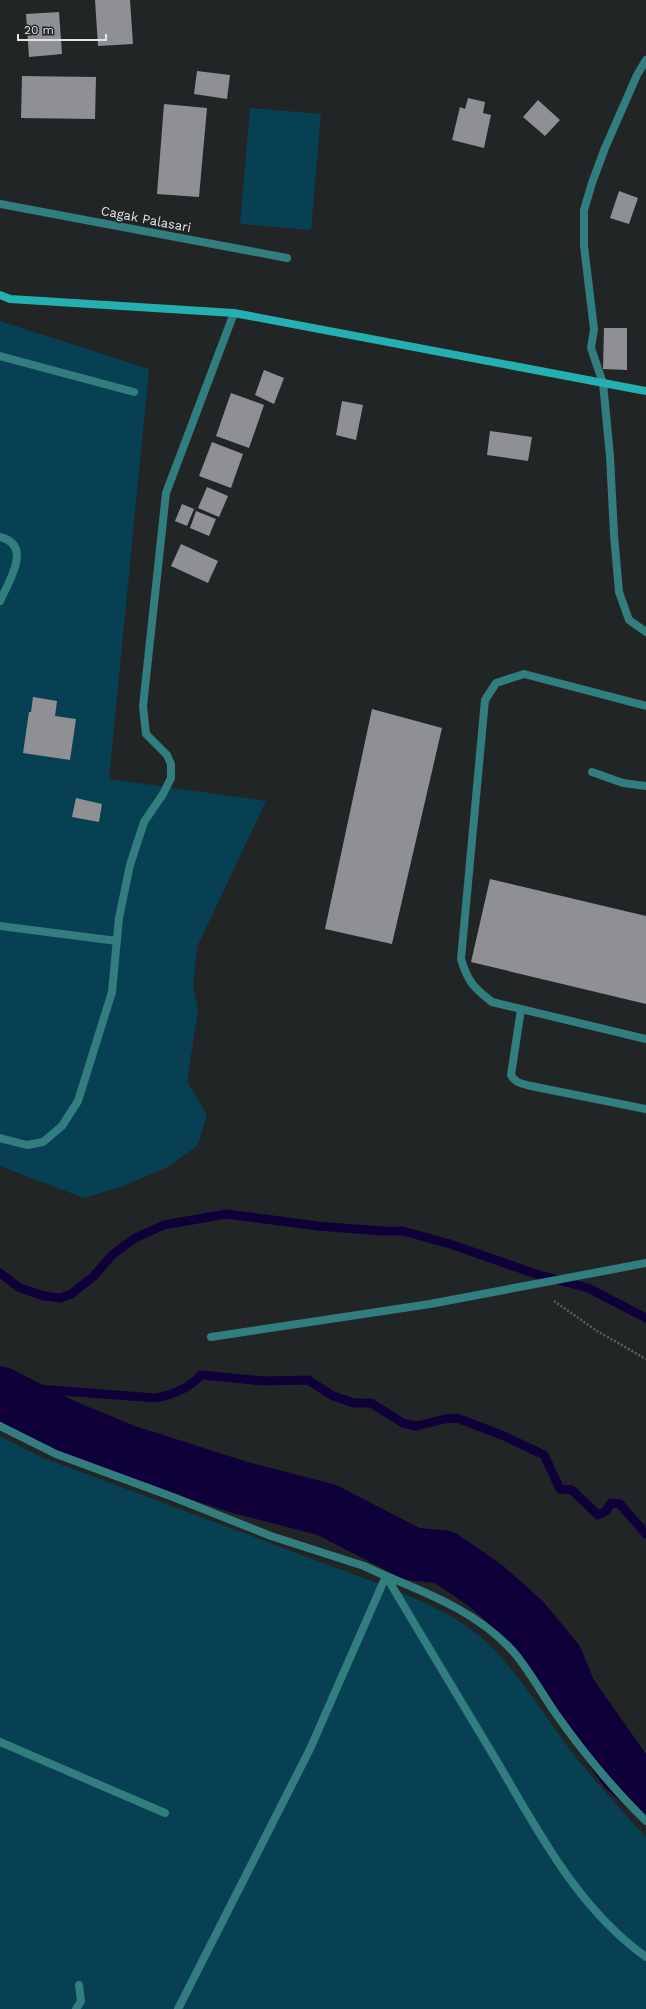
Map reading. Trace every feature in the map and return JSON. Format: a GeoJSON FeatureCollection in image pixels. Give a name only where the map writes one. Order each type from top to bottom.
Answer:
{"type":"FeatureCollection","features":[{"type":"Feature","properties":{"kind":"main road"},"geometry":{"type":"LineString","coordinates":[[0,295],[10,299],[234,313],[646,392]]}},
{"type":"Feature","properties":{"kind":"street"},"geometry":{"type":"LineString","coordinates":[[646,60],[637,75],[605,148],[584,210],[584,246],[594,329],[591,348],[603,383],[610,456],[614,535],[619,592],[629,620],[646,632]]}},
{"type":"Feature","properties":{"kind":"street","name":"Cagak Palasari"},"geometry":{"type":"LineString","coordinates":[[0,204],[287,258]]}},
{"type":"Feature","properties":{"kind":"street"},"geometry":{"type":"LineString","coordinates":[[0,1138],[27,1145],[43,1142],[62,1126],[78,1101],[112,992],[118,918],[130,865],[144,822],[163,794],[171,778],[171,764],[167,756],[146,734],[143,706],[166,493],[234,313]]}},
{"type":"Feature","properties":{"kind":"street"},"geometry":{"type":"LineString","coordinates":[[0,356],[134,392]]}},
{"type":"Feature","properties":{"kind":"street"},"geometry":{"type":"LineString","coordinates":[[0,537],[9,539],[14,545],[17,564],[0,601]]}},
{"type":"Feature","properties":{"kind":"street"},"geometry":{"type":"LineString","coordinates":[[646,706],[524,674],[496,683],[485,700],[461,960],[466,977],[476,990],[492,1002],[646,1039]]}},
{"type":"Feature","properties":{"kind":"street"},"geometry":{"type":"LineString","coordinates":[[592,772],[623,783],[646,786]]}},
{"type":"Feature","properties":{"kind":"street"},"geometry":{"type":"LineString","coordinates":[[0,926],[117,941]]}},
{"type":"Feature","properties":{"kind":"street"},"geometry":{"type":"LineString","coordinates":[[521,1009],[510,1075],[513,1079],[518,1083],[646,1109]]}},
{"type":"Feature","properties":{"kind":"street"},"geometry":{"type":"LineString","coordinates":[[211,1337],[430,1304],[646,1263]]}},
{"type":"Feature","properties":{"kind":"street"},"geometry":{"type":"LineString","coordinates":[[0,1426],[56,1454],[271,1536],[364,1566],[436,1596],[472,1617],[498,1638],[516,1656],[587,1757],[646,1821]]}},
{"type":"Feature","properties":{"kind":"street"},"geometry":{"type":"LineString","coordinates":[[386,1576],[526,1811],[578,1892],[610,1926],[646,1957]]}},
{"type":"Feature","properties":{"kind":"street"},"geometry":{"type":"LineString","coordinates":[[178,2009],[310,1749],[386,1576]]}},
{"type":"Feature","properties":{"kind":"street"},"geometry":{"type":"LineString","coordinates":[[0,1742],[165,1813]]}},
{"type":"Feature","properties":{"kind":"street"},"geometry":{"type":"LineString","coordinates":[[76,2009],[81,2001],[79,1985]]}},
{"type":"Feature","properties":{"kind":"path"},"geometry":{"type":"LineString","coordinates":[[531,1284],[597,1331],[646,1358]]}},
{"type":"Feature","properties":{"kind":"shaded area"},"geometry":{"type":"Polygon","coordinates":[[[250,108],[321,114],[311,230],[240,224],[250,108]]]}},
{"type":"Feature","properties":{"kind":"shaded area"},"geometry":{"type":"Polygon","coordinates":[[[0,321],[149,369],[109,779],[266,801],[197,947],[193,984],[198,1010],[187,1081],[207,1115],[198,1145],[168,1167],[123,1186],[84,1198],[0,1166],[0,321]]]}},
{"type":"Feature","properties":{"kind":"shaded area"},"geometry":{"type":"Polygon","coordinates":[[[0,1436],[41,1457],[393,1589],[436,1608],[476,1633],[512,1669],[583,1766],[646,1837],[646,2009],[0,2009],[0,1436]]]}},
{"type":"Feature","properties":{"kind":"building"},"geometry":{"type":"Polygon","coordinates":[[[95,0],[130,0],[133,44],[98,46],[95,0]]]}},
{"type":"Feature","properties":{"kind":"building"},"geometry":{"type":"Polygon","coordinates":[[[59,12],[62,54],[29,57],[26,14],[59,12]]]}},
{"type":"Feature","properties":{"kind":"building"},"geometry":{"type":"Polygon","coordinates":[[[197,71],[230,75],[227,99],[194,94],[197,71]]]}},
{"type":"Feature","properties":{"kind":"building"},"geometry":{"type":"Polygon","coordinates":[[[22,76],[96,77],[95,119],[21,118],[22,76]]]}},
{"type":"Feature","properties":{"kind":"building"},"geometry":{"type":"Polygon","coordinates":[[[468,98],[485,102],[483,113],[491,115],[484,148],[452,140],[460,107],[465,109],[468,98]]]}},
{"type":"Feature","properties":{"kind":"building"},"geometry":{"type":"Polygon","coordinates":[[[538,100],[560,120],[545,136],[523,117],[538,100]]]}},
{"type":"Feature","properties":{"kind":"building"},"geometry":{"type":"Polygon","coordinates":[[[164,104],[207,108],[199,197],[157,194],[164,104]]]}},
{"type":"Feature","properties":{"kind":"building"},"geometry":{"type":"Polygon","coordinates":[[[619,191],[638,198],[629,224],[610,218],[619,191]]]}},
{"type":"Feature","properties":{"kind":"building"},"geometry":{"type":"Polygon","coordinates":[[[604,328],[627,328],[627,370],[603,369],[604,328]]]}},
{"type":"Feature","properties":{"kind":"building"},"geometry":{"type":"Polygon","coordinates":[[[264,370],[284,378],[274,404],[255,395],[264,370]]]}},
{"type":"Feature","properties":{"kind":"building"},"geometry":{"type":"Polygon","coordinates":[[[231,393],[264,405],[249,448],[216,436],[231,393]]]}},
{"type":"Feature","properties":{"kind":"building"},"geometry":{"type":"Polygon","coordinates":[[[342,401],[363,405],[356,440],[336,435],[342,401]]]}},
{"type":"Feature","properties":{"kind":"building"},"geometry":{"type":"Polygon","coordinates":[[[490,431],[532,437],[528,461],[487,455],[490,431]]]}},
{"type":"Feature","properties":{"kind":"building"},"geometry":{"type":"Polygon","coordinates":[[[212,442],[243,454],[231,488],[199,476],[212,442]]]}},
{"type":"Feature","properties":{"kind":"building"},"geometry":{"type":"Polygon","coordinates":[[[207,487],[228,496],[219,517],[198,508],[207,487]]]}},
{"type":"Feature","properties":{"kind":"building"},"geometry":{"type":"Polygon","coordinates":[[[182,504],[194,509],[187,526],[175,521],[182,504]]]}},
{"type":"Feature","properties":{"kind":"building"},"geometry":{"type":"Polygon","coordinates":[[[196,511],[216,519],[209,536],[190,528],[196,511]]]}},
{"type":"Feature","properties":{"kind":"building"},"geometry":{"type":"Polygon","coordinates":[[[181,544],[218,561],[208,583],[171,566],[181,544]]]}},
{"type":"Feature","properties":{"kind":"building"},"geometry":{"type":"Polygon","coordinates":[[[33,697],[57,701],[55,716],[76,719],[70,760],[23,753],[29,712],[31,712],[33,697]]]}},
{"type":"Feature","properties":{"kind":"building"},"geometry":{"type":"Polygon","coordinates":[[[372,709],[442,728],[392,944],[325,929],[372,709]]]}},
{"type":"Feature","properties":{"kind":"building"},"geometry":{"type":"Polygon","coordinates":[[[76,798],[102,804],[99,822],[72,817],[76,798]]]}},
{"type":"Feature","properties":{"kind":"building"},"geometry":{"type":"Polygon","coordinates":[[[490,879],[646,916],[646,1004],[471,962],[490,879]]]}},
{"type":"Feature","properties":{"kind":"waterway"},"geometry":{"type":"LineString","coordinates":[[0,1273],[20,1288],[44,1296],[60,1298],[71,1294],[94,1276],[112,1255],[135,1238],[164,1225],[226,1214],[318,1226],[381,1231],[403,1231],[450,1244],[539,1275],[588,1288],[646,1318]]}},
{"type":"Feature","properties":{"kind":"waterway"},"geometry":{"type":"LineString","coordinates":[[0,1382],[37,1389],[156,1398],[169,1395],[180,1390],[191,1384],[201,1375],[263,1381],[308,1380],[333,1396],[354,1403],[371,1403],[403,1423],[416,1426],[445,1419],[457,1418],[504,1436],[544,1455],[560,1489],[572,1490],[598,1515],[606,1511],[611,1503],[620,1504],[646,1534]]}},
{"type":"Feature","properties":{"kind":"waterway"},"geometry":{"type":"LineString","coordinates":[[0,1393],[63,1425],[126,1451],[242,1488],[327,1510],[412,1554],[444,1557],[486,1586],[523,1619],[557,1660],[570,1692],[624,1769],[646,1789]]}}]}
